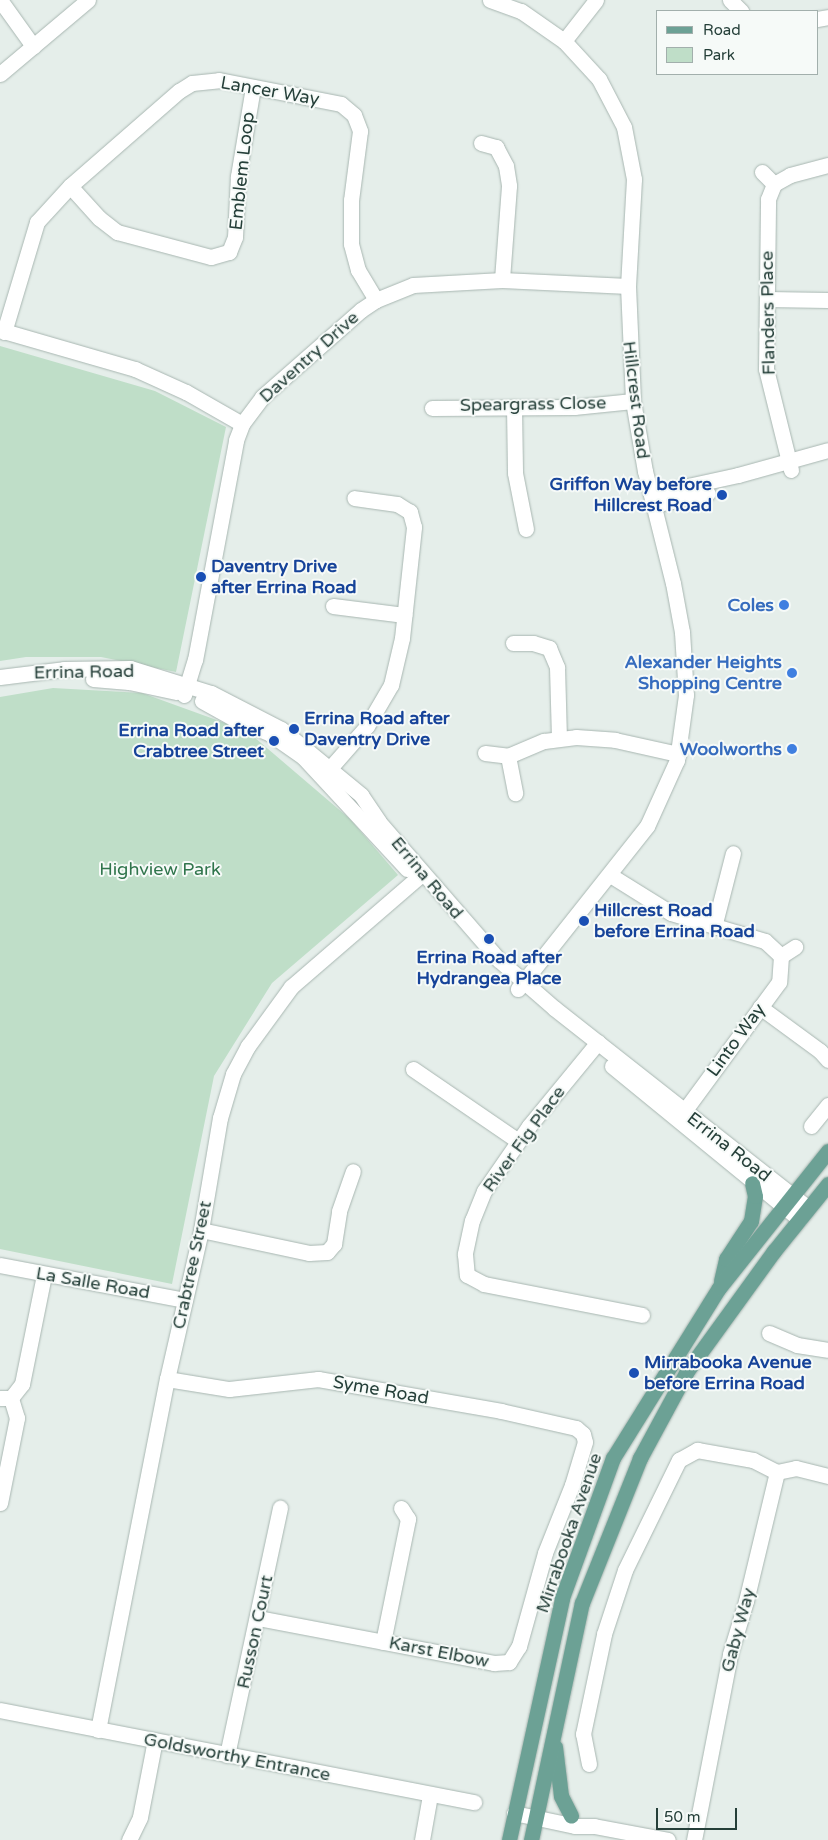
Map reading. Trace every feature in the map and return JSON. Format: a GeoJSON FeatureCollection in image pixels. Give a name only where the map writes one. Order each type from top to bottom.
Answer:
{"type":"FeatureCollection","features":[{"type":"Feature","properties":{"kind":"main road","name":"Mirrabooka Avenue"},"geometry":{"type":"LineString","coordinates":[[509,1840],[562,1598],[613,1458],[719,1288],[786,1201],[828,1151]]}},
{"type":"Feature","properties":{"kind":"main road"},"geometry":{"type":"LineString","coordinates":[[719,1288],[726,1259],[750,1221],[755,1196],[752,1183]]}},
{"type":"Feature","properties":{"kind":"main road","name":"Mirrabooka Avenue"},"geometry":{"type":"LineString","coordinates":[[531,1840],[555,1721],[582,1603],[640,1458],[687,1371],[804,1213],[828,1184]]}},
{"type":"Feature","properties":{"kind":"main road"},"geometry":{"type":"LineString","coordinates":[[555,1721],[561,1796],[571,1816]]}},
{"type":"Feature","properties":{"kind":"street"},"geometry":{"type":"LineString","coordinates":[[0,0],[34,46]]}},
{"type":"Feature","properties":{"kind":"street"},"geometry":{"type":"LineString","coordinates":[[0,74],[88,0]]}},
{"type":"Feature","properties":{"kind":"street","name":"Hillcrest Road"},"geometry":{"type":"LineString","coordinates":[[490,0],[521,11],[564,41],[599,79],[624,126],[634,179],[628,286],[633,400],[652,500],[682,632],[686,695],[678,754],[664,793],[647,826],[521,985]]}},
{"type":"Feature","properties":{"kind":"street"},"geometry":{"type":"LineString","coordinates":[[564,41],[596,0]]}},
{"type":"Feature","properties":{"kind":"street"},"geometry":{"type":"LineString","coordinates":[[730,0],[740,10]]}},
{"type":"Feature","properties":{"kind":"street","name":"Lancer Way"},"geometry":{"type":"LineString","coordinates":[[2,331],[38,222],[70,186],[179,91],[192,84],[219,80],[341,104],[354,114],[360,132],[351,200],[351,244],[358,270],[376,300]]}},
{"type":"Feature","properties":{"kind":"street","name":"Emblem Loop"},"geometry":{"type":"LineString","coordinates":[[70,186],[99,218],[117,232],[211,258],[229,252],[235,237],[238,176],[253,87]]}},
{"type":"Feature","properties":{"kind":"street"},"geometry":{"type":"LineString","coordinates":[[481,143],[496,147],[506,166],[509,186],[502,280]]}},
{"type":"Feature","properties":{"kind":"street"},"geometry":{"type":"LineString","coordinates":[[762,172],[774,184],[790,175],[828,165]]}},
{"type":"Feature","properties":{"kind":"street","name":"Flanders Place"},"geometry":{"type":"LineString","coordinates":[[774,184],[768,199],[766,369],[789,466]]}},
{"type":"Feature","properties":{"kind":"street","name":"Daventry Drive"},"geometry":{"type":"LineString","coordinates":[[186,690],[242,424],[262,397],[376,300],[413,285],[502,280],[628,286]]}},
{"type":"Feature","properties":{"kind":"street"},"geometry":{"type":"LineString","coordinates":[[767,298],[828,300]]}},
{"type":"Feature","properties":{"kind":"street"},"geometry":{"type":"LineString","coordinates":[[2,331],[135,369],[186,392],[242,424]]}},
{"type":"Feature","properties":{"kind":"street","name":"Speargrass Close"},"geometry":{"type":"LineString","coordinates":[[432,408],[591,406],[633,400]]}},
{"type":"Feature","properties":{"kind":"street"},"geometry":{"type":"LineString","coordinates":[[514,407],[516,473],[526,529]]}},
{"type":"Feature","properties":{"kind":"street"},"geometry":{"type":"LineString","coordinates":[[789,466],[828,450]]}},
{"type":"Feature","properties":{"kind":"street"},"geometry":{"type":"LineString","coordinates":[[652,500],[789,466],[828,460]]}},
{"type":"Feature","properties":{"kind":"street"},"geometry":{"type":"LineString","coordinates":[[327,772],[367,726],[391,686],[397,666],[414,527],[410,512],[397,504],[354,498]]}},
{"type":"Feature","properties":{"kind":"street"},"geometry":{"type":"LineString","coordinates":[[333,606],[404,615]]}},
{"type":"Feature","properties":{"kind":"street"},"geometry":{"type":"LineString","coordinates":[[514,643],[533,643],[549,648],[557,667],[558,738]]}},
{"type":"Feature","properties":{"kind":"street","name":"Errina Road"},"geometry":{"type":"LineString","coordinates":[[0,677],[64,669],[130,668],[186,690],[235,704],[274,724],[327,772],[419,876],[475,949],[786,1201],[804,1213]]}},
{"type":"Feature","properties":{"kind":"street","name":"Errina Road"},"geometry":{"type":"LineString","coordinates":[[0,687],[91,679],[186,690]]}},
{"type":"Feature","properties":{"kind":"street"},"geometry":{"type":"LineString","coordinates":[[485,753],[508,756],[558,738],[615,740],[678,754]]}},
{"type":"Feature","properties":{"kind":"street"},"geometry":{"type":"LineString","coordinates":[[508,756],[516,793]]}},
{"type":"Feature","properties":{"kind":"street"},"geometry":{"type":"LineString","coordinates":[[714,926],[733,853]]}},
{"type":"Feature","properties":{"kind":"street"},"geometry":{"type":"LineString","coordinates":[[610,875],[671,913],[765,941],[782,956],[795,947]]}},
{"type":"Feature","properties":{"kind":"street","name":"Crabtree Street"},"geometry":{"type":"LineString","coordinates":[[98,1730],[167,1379],[201,1230],[220,1118],[234,1074],[248,1046],[291,988],[419,876]]}},
{"type":"Feature","properties":{"kind":"street","name":"Linto Way"},"geometry":{"type":"LineString","coordinates":[[681,1116],[779,982],[782,956]]}},
{"type":"Feature","properties":{"kind":"street"},"geometry":{"type":"LineString","coordinates":[[760,1008],[828,1060]]}},
{"type":"Feature","properties":{"kind":"street","name":"River Fig Place"},"geometry":{"type":"LineString","coordinates":[[595,1046],[518,1141],[477,1205],[465,1254],[467,1275],[484,1284],[642,1315]]}},
{"type":"Feature","properties":{"kind":"street"},"geometry":{"type":"LineString","coordinates":[[413,1069],[518,1141]]}},
{"type":"Feature","properties":{"kind":"street"},"geometry":{"type":"LineString","coordinates":[[812,1126],[828,1105]]}},
{"type":"Feature","properties":{"kind":"street","name":"Errina Road"},"geometry":{"type":"LineString","coordinates":[[681,1116],[752,1183],[786,1201]]}},
{"type":"Feature","properties":{"kind":"street"},"geometry":{"type":"LineString","coordinates":[[201,1230],[309,1253],[327,1252],[334,1244],[339,1211],[353,1171]]}},
{"type":"Feature","properties":{"kind":"street","name":"La Salle Road"},"geometry":{"type":"LineString","coordinates":[[0,1266],[185,1300]]}},
{"type":"Feature","properties":{"kind":"street"},"geometry":{"type":"LineString","coordinates":[[0,1503],[17,1418],[6,1398],[22,1384],[44,1275]]}},
{"type":"Feature","properties":{"kind":"street"},"geometry":{"type":"LineString","coordinates":[[769,1333],[797,1345],[828,1350]]}},
{"type":"Feature","properties":{"kind":"street","name":"Syme Road"},"geometry":{"type":"LineString","coordinates":[[167,1379],[229,1388],[318,1378],[501,1411],[576,1428],[583,1434],[585,1442]]}},
{"type":"Feature","properties":{"kind":"street","name":"Karst Elbow"},"geometry":{"type":"LineString","coordinates":[[258,1618],[494,1663],[509,1662],[518,1646],[545,1553],[585,1442]]}},
{"type":"Feature","properties":{"kind":"street"},"geometry":{"type":"LineString","coordinates":[[589,1764],[583,1734],[604,1634],[625,1570],[679,1460],[697,1450],[753,1460],[777,1472],[796,1468],[828,1476]]}},
{"type":"Feature","properties":{"kind":"street","name":"Gaby Way"},"geometry":{"type":"LineString","coordinates":[[694,1840],[730,1654],[746,1601],[777,1472]]}},
{"type":"Feature","properties":{"kind":"street","name":"Russon Court"},"geometry":{"type":"LineString","coordinates":[[227,1755],[258,1618],[280,1508]]}},
{"type":"Feature","properties":{"kind":"street"},"geometry":{"type":"LineString","coordinates":[[383,1642],[408,1519],[401,1508]]}},
{"type":"Feature","properties":{"kind":"street","name":"Goldsworthy Entrance"},"geometry":{"type":"LineString","coordinates":[[0,1710],[430,1795],[474,1802]]}},
{"type":"Feature","properties":{"kind":"street"},"geometry":{"type":"LineString","coordinates":[[129,1840],[140,1817],[155,1740]]}},
{"type":"Feature","properties":{"kind":"street"},"geometry":{"type":"LineString","coordinates":[[422,1840],[430,1795]]}},
{"type":"Feature","properties":{"kind":"street"},"geometry":{"type":"LineString","coordinates":[[515,1809],[575,1826],[594,1826],[668,1840]]}},
{"type":"Feature","properties":{"kind":"street"},"geometry":{"type":"LineString","coordinates":[[536,1814],[571,1816],[594,1826]]}},
{"type":"Feature","properties":{"kind":"green space"},"geometry":{"type":"Polygon","coordinates":[[[0,346],[155,391],[226,427],[176,672],[101,657],[26,657],[0,661],[0,346]]]}},
{"type":"Feature","properties":{"kind":"green space","name":"Highview Park"},"geometry":{"type":"Polygon","coordinates":[[[53,688],[142,693],[247,731],[350,819],[398,875],[272,983],[214,1076],[172,1284],[0,1249],[0,697],[53,688]]]}},
{"type":"Feature","properties":{"kind":"place","name":"Griffon Way before Hillcrest Road"},"geometry":{"type":"Point","coordinates":[722,495]}},
{"type":"Feature","properties":{"kind":"place","name":"Daventry Drive after Errina Road"},"geometry":{"type":"Point","coordinates":[201,577]}},
{"type":"Feature","properties":{"kind":"place","name":"Coles"},"geometry":{"type":"Point","coordinates":[784,605]}},
{"type":"Feature","properties":{"kind":"place","name":"Alexander Heights Shopping Centre"},"geometry":{"type":"Point","coordinates":[792,673]}},
{"type":"Feature","properties":{"kind":"place","name":"Errina Road after Daventry Drive"},"geometry":{"type":"Point","coordinates":[294,729]}},
{"type":"Feature","properties":{"kind":"place","name":"Errina Road after Crabtree Street"},"geometry":{"type":"Point","coordinates":[274,741]}},
{"type":"Feature","properties":{"kind":"place","name":"Woolworths"},"geometry":{"type":"Point","coordinates":[792,749]}},
{"type":"Feature","properties":{"kind":"place","name":"Hillcrest Road before Errina Road"},"geometry":{"type":"Point","coordinates":[584,921]}},
{"type":"Feature","properties":{"kind":"place","name":"Errina Road after Hydrangea Place"},"geometry":{"type":"Point","coordinates":[489,939]}},
{"type":"Feature","properties":{"kind":"place","name":"Mirrabooka Avenue before Errina Road"},"geometry":{"type":"Point","coordinates":[634,1373]}}]}
